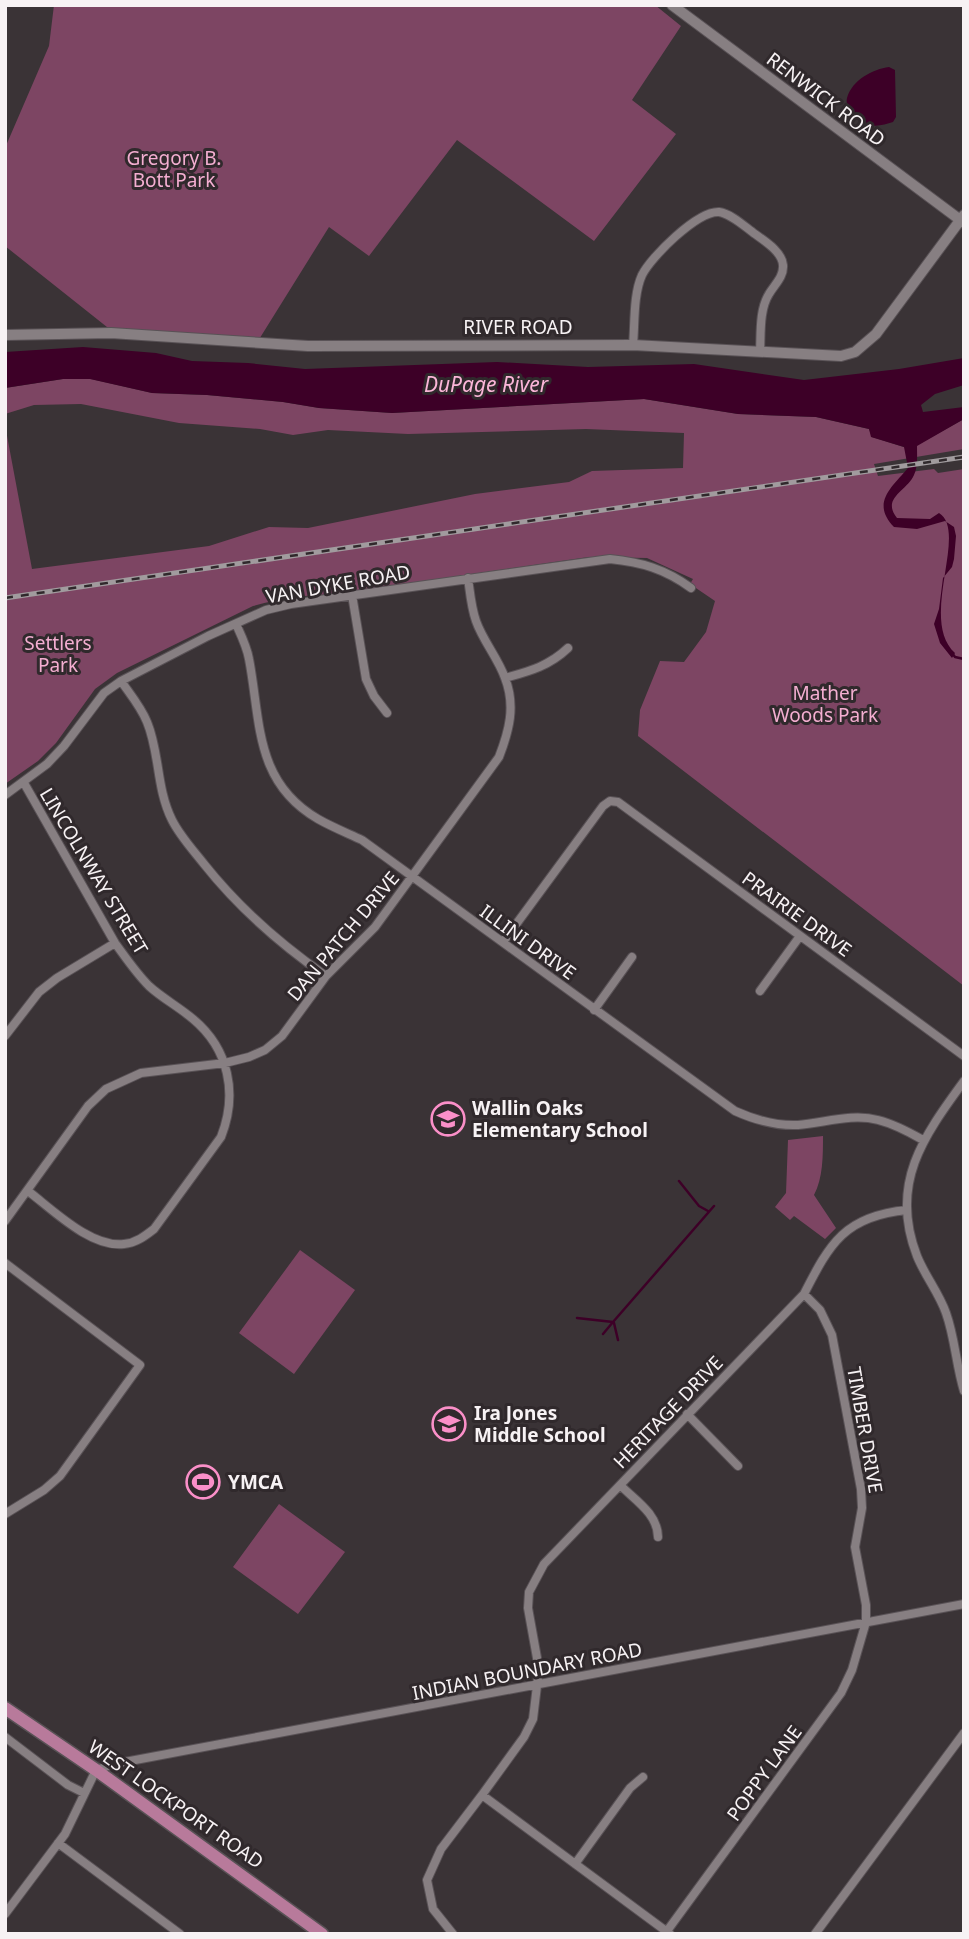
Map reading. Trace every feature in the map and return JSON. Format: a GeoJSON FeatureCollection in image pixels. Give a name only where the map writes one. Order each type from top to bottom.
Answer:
{"type":"FeatureCollection","features":[{"type":"Feature","properties":{"kind":"main road","name":"WEST LOCKPORT ROAD"},"geometry":{"type":"LineString","coordinates":[[5,1707],[322,1934]]}},
{"type":"Feature","properties":{"kind":"street","name":"RENWICK ROAD"},"geometry":{"type":"LineString","coordinates":[[672,5],[962,219]]}},
{"type":"Feature","properties":{"kind":"street"},"geometry":{"type":"LineString","coordinates":[[633,345],[641,277],[651,262],[692,222],[716,212],[727,214],[780,254],[782,273],[764,306],[760,352]]}},
{"type":"Feature","properties":{"kind":"street","name":"RIVER ROAD"},"geometry":{"type":"LineString","coordinates":[[5,335],[111,333],[308,346],[633,345],[841,356],[855,352],[876,334],[962,219]]}},
{"type":"Feature","properties":{"kind":"street","name":"VAN DYKE ROAD"},"geometry":{"type":"LineString","coordinates":[[5,795],[47,764],[104,693],[135,671],[266,610],[352,595],[610,559],[648,565],[672,574],[691,588]]}},
{"type":"Feature","properties":{"kind":"street","name":"DAN PATCH DRIVE"},"geometry":{"type":"LineString","coordinates":[[5,1221],[88,1106],[106,1089],[141,1073],[225,1063],[249,1057],[265,1050],[282,1037],[326,976],[375,927],[413,877],[499,757],[512,715],[505,678],[476,621],[468,578]]}},
{"type":"Feature","properties":{"kind":"street"},"geometry":{"type":"LineString","coordinates":[[352,595],[366,679],[374,696],[387,713]]}},
{"type":"Feature","properties":{"kind":"street","name":"ILLINI DRIVE"},"geometry":{"type":"LineString","coordinates":[[236,624],[249,656],[260,738],[265,755],[274,774],[303,809],[318,820],[362,840],[735,1111],[774,1124],[797,1125],[853,1117],[877,1119],[923,1140]]}},
{"type":"Feature","properties":{"kind":"street"},"geometry":{"type":"LineString","coordinates":[[505,678],[541,668],[568,648]]}},
{"type":"Feature","properties":{"kind":"street"},"geometry":{"type":"LineString","coordinates":[[121,681],[147,721],[172,821],[220,884],[257,923],[326,976]]}},
{"type":"Feature","properties":{"kind":"street","name":"LINCOLNWAY STREET"},"geometry":{"type":"LineString","coordinates":[[24,783],[115,943],[150,986],[207,1033],[225,1063]]}},
{"type":"Feature","properties":{"kind":"street","name":"PRAIRIE DRIVE"},"geometry":{"type":"LineString","coordinates":[[503,942],[603,806],[610,801],[618,802],[964,1056]]}},
{"type":"Feature","properties":{"kind":"street"},"geometry":{"type":"LineString","coordinates":[[760,991],[800,936]]}},
{"type":"Feature","properties":{"kind":"street"},"geometry":{"type":"LineString","coordinates":[[5,1036],[39,992],[115,943]]}},
{"type":"Feature","properties":{"kind":"street"},"geometry":{"type":"LineString","coordinates":[[594,1010],[632,957]]}},
{"type":"Feature","properties":{"kind":"street"},"geometry":{"type":"LineString","coordinates":[[28,1191],[97,1240],[125,1244],[139,1240],[154,1229],[221,1137],[228,1120],[231,1098],[225,1063]]}},
{"type":"Feature","properties":{"kind":"street"},"geometry":{"type":"LineString","coordinates":[[964,1081],[923,1140],[913,1163],[907,1210],[916,1254],[945,1309],[952,1331],[964,1391]]}},
{"type":"Feature","properties":{"kind":"street","name":"HERITAGE DRIVE"},"geometry":{"type":"LineString","coordinates":[[453,1934],[433,1909],[427,1880],[441,1849],[524,1737],[533,1719],[539,1670],[528,1608],[529,1592],[544,1564],[804,1294],[824,1254],[846,1232],[869,1217],[907,1210]]}},
{"type":"Feature","properties":{"kind":"street"},"geometry":{"type":"LineString","coordinates":[[5,1263],[140,1364],[60,1476],[35,1496],[5,1514]]}},
{"type":"Feature","properties":{"kind":"street","name":"TIMBER DRIVE"},"geometry":{"type":"LineString","coordinates":[[804,1294],[820,1310],[832,1335],[859,1476],[862,1508],[855,1547],[866,1605],[866,1622]]}},
{"type":"Feature","properties":{"kind":"street"},"geometry":{"type":"LineString","coordinates":[[687,1414],[738,1466]]}},
{"type":"Feature","properties":{"kind":"street"},"geometry":{"type":"LineString","coordinates":[[620,1485],[653,1517],[658,1537]]}},
{"type":"Feature","properties":{"kind":"street","name":"INDIAN BOUNDARY ROAD"},"geometry":{"type":"LineString","coordinates":[[96,1770],[114,1764],[964,1604]]}},
{"type":"Feature","properties":{"kind":"street","name":"POPPY LANE"},"geometry":{"type":"LineString","coordinates":[[669,1933],[841,1693],[860,1648],[866,1622]]}},
{"type":"Feature","properties":{"kind":"street"},"geometry":{"type":"LineString","coordinates":[[815,1934],[964,1733]]}},
{"type":"Feature","properties":{"kind":"street"},"geometry":{"type":"LineString","coordinates":[[5,1737],[68,1785],[83,1793]]}},
{"type":"Feature","properties":{"kind":"street"},"geometry":{"type":"LineString","coordinates":[[5,1914],[58,1843],[96,1770]]}},
{"type":"Feature","properties":{"kind":"street"},"geometry":{"type":"LineString","coordinates":[[575,1864],[630,1788],[643,1777]]}},
{"type":"Feature","properties":{"kind":"street"},"geometry":{"type":"LineString","coordinates":[[482,1795],[669,1933]]}},
{"type":"Feature","properties":{"kind":"street"},"geometry":{"type":"LineString","coordinates":[[58,1843],[180,1934]]}},
{"type":"Feature","properties":{"kind":"green space","name":"Gregory B. Bott Park"},"geometry":{"type":"Polygon","coordinates":[[[54,5],[655,5],[681,26],[632,100],[676,134],[594,241],[457,140],[369,256],[329,227],[258,341],[112,331],[5,246],[5,148],[49,46],[54,5]]]}},
{"type":"Feature","properties":{"kind":"green space"},"geometry":{"type":"Polygon","coordinates":[[[63,379],[91,379],[152,393],[207,395],[392,413],[644,399],[738,414],[816,417],[869,429],[872,437],[910,449],[964,419],[964,449],[874,464],[878,476],[934,469],[938,473],[964,469],[964,986],[638,736],[640,710],[660,661],[684,662],[706,632],[715,601],[690,584],[693,579],[647,558],[589,557],[336,594],[294,597],[253,606],[117,673],[95,689],[56,743],[38,761],[5,784],[5,425],[32,569],[209,546],[269,527],[308,528],[475,494],[569,482],[592,471],[683,468],[684,433],[586,429],[408,434],[328,430],[293,435],[260,429],[179,423],[81,404],[34,405],[5,414],[5,388],[63,379]]]}},
{"type":"Feature","properties":{"kind":"green space"},"geometry":{"type":"Polygon","coordinates":[[[823,1136],[821,1174],[814,1195],[836,1228],[825,1239],[794,1216],[790,1220],[775,1207],[786,1193],[788,1140],[823,1136]]]}},
{"type":"Feature","properties":{"kind":"green space"},"geometry":{"type":"Polygon","coordinates":[[[300,1250],[355,1290],[294,1374],[239,1333],[300,1250]]]}},
{"type":"Feature","properties":{"kind":"green space"},"geometry":{"type":"Polygon","coordinates":[[[279,1504],[345,1552],[298,1614],[233,1567],[279,1504]]]}},
{"type":"Feature","properties":{"kind":"water"},"geometry":{"type":"Polygon","coordinates":[[[889,67],[895,70],[896,117],[893,122],[871,125],[851,111],[847,98],[853,86],[864,76],[889,67]]]}},
{"type":"Feature","properties":{"kind":"water","name":"DuPage River"},"geometry":{"type":"Polygon","coordinates":[[[83,347],[156,353],[192,361],[305,369],[497,362],[588,367],[694,364],[804,380],[964,358],[964,385],[935,394],[921,405],[923,412],[964,407],[964,419],[917,446],[914,475],[894,500],[893,511],[897,518],[930,519],[939,513],[945,521],[917,529],[894,527],[884,510],[890,489],[908,468],[904,447],[871,437],[869,429],[816,417],[738,414],[644,399],[392,413],[207,395],[152,393],[90,379],[63,379],[5,388],[5,352],[83,347]]]}},
{"type":"Feature","properties":{"kind":"water"},"geometry":{"type":"Polygon","coordinates":[[[945,521],[954,527],[956,536],[952,567],[945,576],[949,538],[945,521]]]}},
{"type":"Feature","properties":{"kind":"water"},"geometry":{"type":"Polygon","coordinates":[[[945,576],[941,619],[945,638],[955,653],[952,658],[940,643],[934,624],[945,576]]]}},
{"type":"Feature","properties":{"kind":"waterway"},"geometry":{"type":"LineString","coordinates":[[952,653],[955,657],[964,659]]}},
{"type":"Feature","properties":{"kind":"waterway"},"geometry":{"type":"LineString","coordinates":[[679,1181],[699,1206],[708,1211]]}},
{"type":"Feature","properties":{"kind":"waterway"},"geometry":{"type":"LineString","coordinates":[[577,1318],[613,1322],[714,1206]]}},
{"type":"Feature","properties":{"kind":"waterway"},"geometry":{"type":"LineString","coordinates":[[603,1334],[613,1322]]}},
{"type":"Feature","properties":{"kind":"waterway"},"geometry":{"type":"LineString","coordinates":[[614,1323],[618,1340]]}},
{"type":"Feature","properties":{"kind":"railway"},"geometry":{"type":"LineString","coordinates":[[5,598],[964,457]]}},
{"type":"Feature","properties":{"kind":"place","name":"Wallin Oaks Elementary School"},"geometry":{"type":"Point","coordinates":[448,1119]}},
{"type":"Feature","properties":{"kind":"place","name":"Ira Jones Middle School"},"geometry":{"type":"Point","coordinates":[449,1424]}},
{"type":"Feature","properties":{"kind":"place","name":"YMCA"},"geometry":{"type":"Point","coordinates":[203,1482]}},
{"type":"Feature","properties":{"kind":"park label","name":"Settlers Park"},"geometry":{"type":"Point","coordinates":[58,654]}},
{"type":"Feature","properties":{"kind":"park label","name":"Mather Woods Park"},"geometry":{"type":"Point","coordinates":[825,704]}}]}
